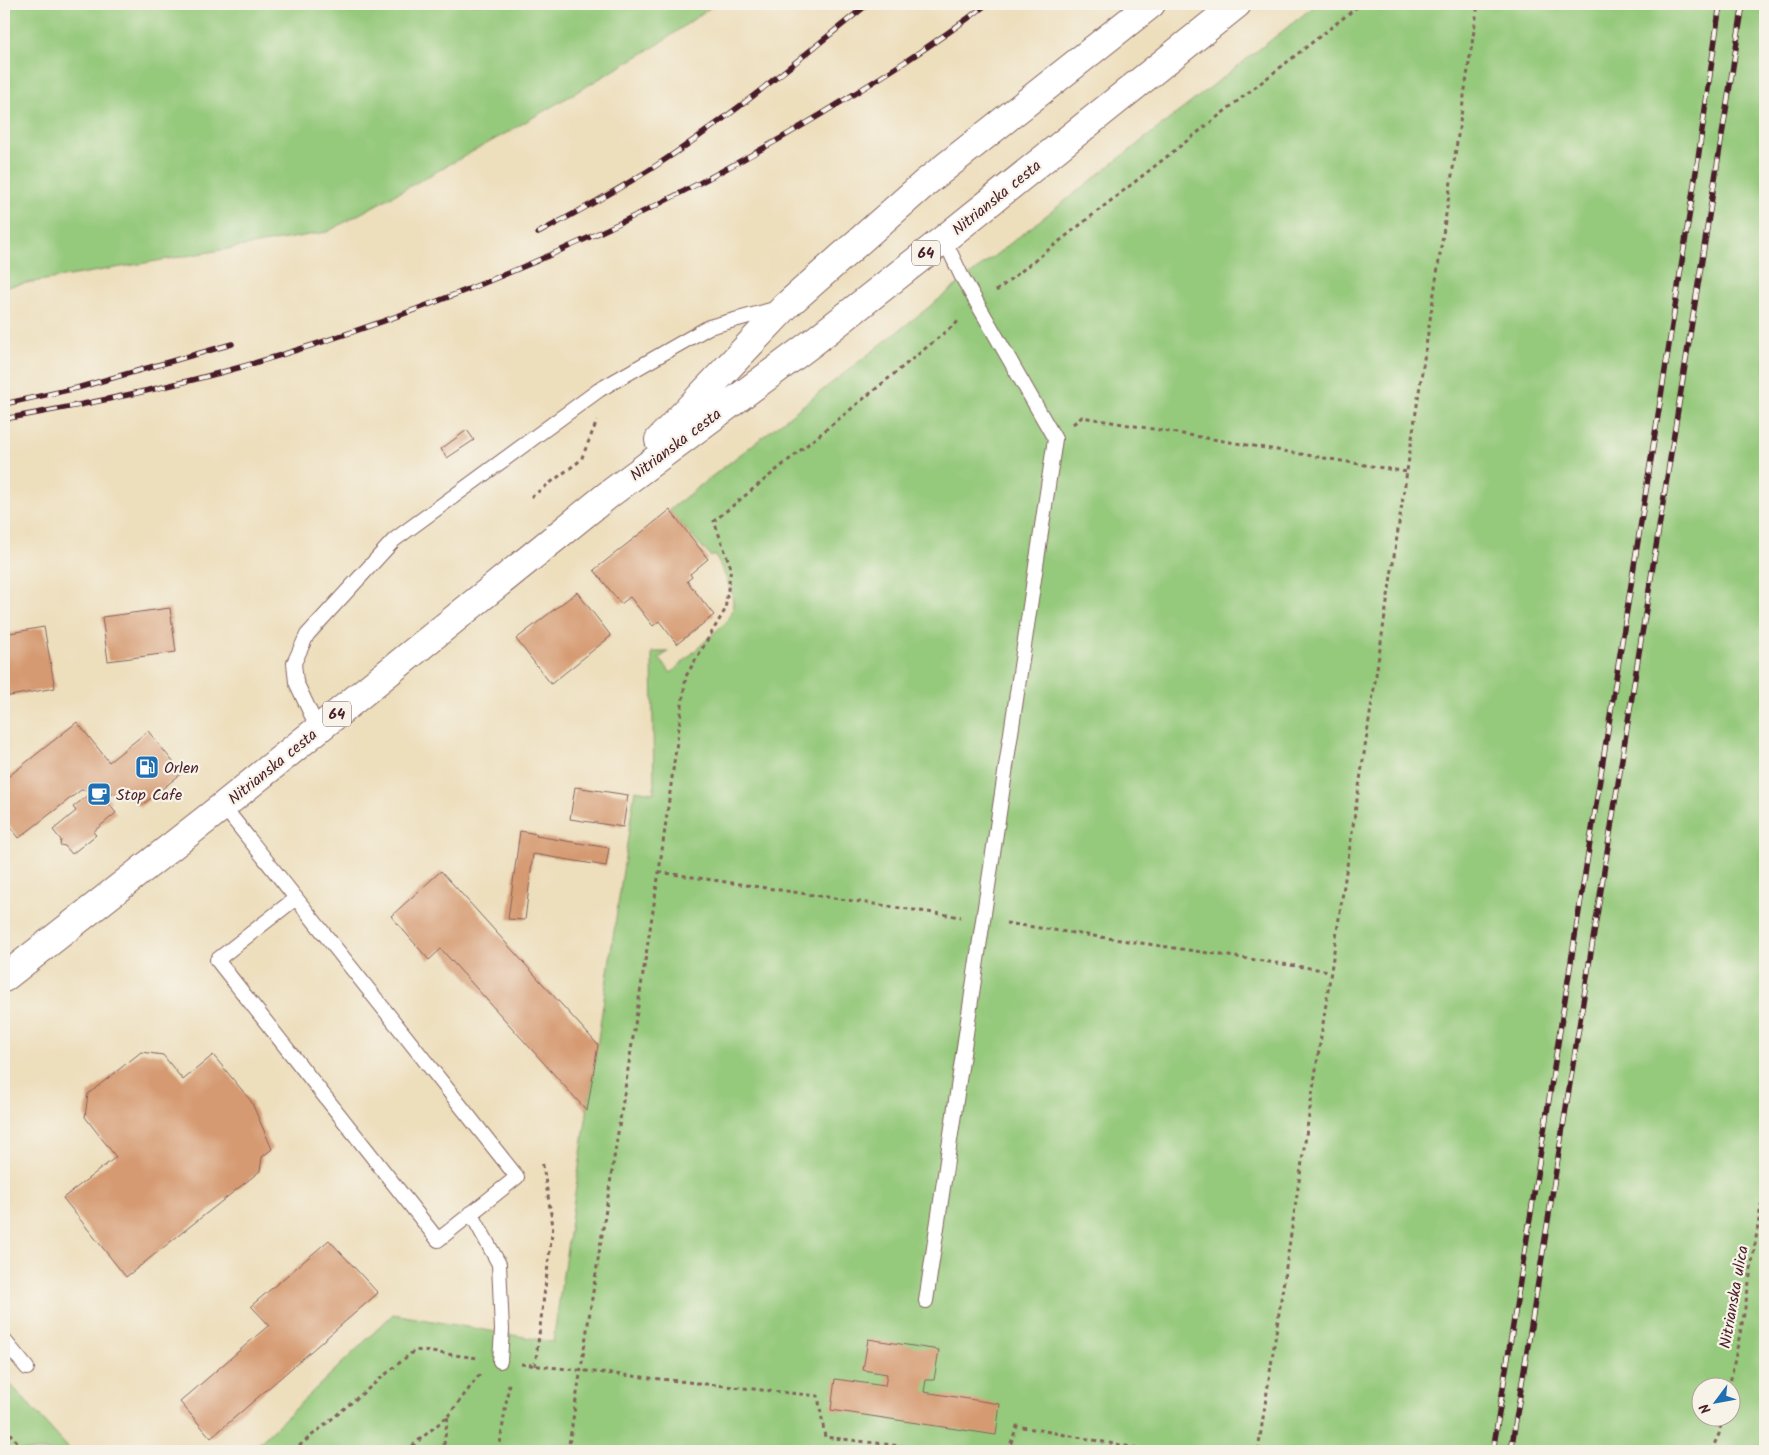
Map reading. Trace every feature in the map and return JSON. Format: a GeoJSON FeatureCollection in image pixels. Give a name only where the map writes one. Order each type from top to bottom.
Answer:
{"type":"FeatureCollection","features":[{"type":"Feature","properties":{"kind":"main road","name":"Nitrianska cesta"},"geometry":{"type":"LineString","coordinates":[[608,495],[786,306],[925,183],[1151,4]]}},
{"type":"Feature","properties":{"kind":"main road","name":"Nitrianska cesta"},"geometry":{"type":"LineString","coordinates":[[4,978],[223,806],[608,495],[812,343],[1237,4]]}},
{"type":"Feature","properties":{"kind":"lane"},"geometry":{"type":"LineString","coordinates":[[926,1301],[1055,439],[961,275],[944,239]]}},
{"type":"Feature","properties":{"kind":"lane"},"geometry":{"type":"LineString","coordinates":[[318,729],[296,682],[294,663],[307,636],[394,540],[614,381],[709,327],[786,306]]}},
{"type":"Feature","properties":{"kind":"lane"},"geometry":{"type":"LineString","coordinates":[[223,806],[296,898],[517,1177],[438,1240],[217,960],[296,898]]}},
{"type":"Feature","properties":{"kind":"lane"},"geometry":{"type":"LineString","coordinates":[[471,1213],[499,1264],[502,1330],[501,1361]]}},
{"type":"Feature","properties":{"kind":"lane"},"geometry":{"type":"LineString","coordinates":[[4,1340],[27,1368]]}},
{"type":"Feature","properties":{"kind":"path"},"geometry":{"type":"LineString","coordinates":[[568,1451],[659,872],[686,676],[725,610],[731,568],[714,521],[978,304],[1361,4]]}},
{"type":"Feature","properties":{"kind":"path"},"geometry":{"type":"LineString","coordinates":[[1258,1451],[1478,4]]}},
{"type":"Feature","properties":{"kind":"path"},"geometry":{"type":"LineString","coordinates":[[531,497],[582,460],[614,381]]}},
{"type":"Feature","properties":{"kind":"path"},"geometry":{"type":"LineString","coordinates":[[1055,439],[1082,416],[1407,472]]}},
{"type":"Feature","properties":{"kind":"path"},"geometry":{"type":"LineString","coordinates":[[535,1366],[553,1226],[542,1160]]}},
{"type":"Feature","properties":{"kind":"path","name":"Nitrianska ulica"},"geometry":{"type":"LineString","coordinates":[[1730,1378],[1744,1314],[1765,1181]]}},
{"type":"Feature","properties":{"kind":"path"},"geometry":{"type":"LineString","coordinates":[[293,1451],[415,1350],[535,1366],[818,1396],[825,1437],[943,1451]]}},
{"type":"Feature","properties":{"kind":"path"},"geometry":{"type":"LineString","coordinates":[[406,1451],[448,1416],[501,1361]]}},
{"type":"Feature","properties":{"kind":"path"},"geometry":{"type":"LineString","coordinates":[[499,1451],[501,1361]]}},
{"type":"Feature","properties":{"kind":"path"},"geometry":{"type":"LineString","coordinates":[[443,1451],[448,1416]]}},
{"type":"Feature","properties":{"kind":"path"},"geometry":{"type":"LineString","coordinates":[[1008,1451],[1017,1426],[1153,1451]]}},
{"type":"Feature","properties":{"kind":"path"},"geometry":{"type":"LineString","coordinates":[[4,1427],[25,1451]]}},
{"type":"Feature","properties":{"kind":"path"},"geometry":{"type":"LineString","coordinates":[[1711,1451],[1720,1428]]}},
{"type":"Feature","properties":{"kind":"green space"},"geometry":{"type":"Polygon","coordinates":[[[4,4],[715,4],[659,44],[508,132],[327,232],[4,287],[4,4]]]}},
{"type":"Feature","properties":{"kind":"green space"},"geometry":{"type":"Polygon","coordinates":[[[1317,4],[1765,4],[1765,1451],[251,1451],[393,1314],[553,1342],[635,790],[654,793],[652,652],[668,652],[659,658],[671,673],[726,622],[732,612],[731,590],[715,555],[711,557],[669,510],[1317,4]]]}},
{"type":"Feature","properties":{"kind":"green space"},"geometry":{"type":"Polygon","coordinates":[[[4,1377],[71,1451],[4,1451],[4,1377]]]}},
{"type":"Feature","properties":{"kind":"building"},"geometry":{"type":"Polygon","coordinates":[[[467,430],[474,440],[447,458],[441,449],[467,430]]]}},
{"type":"Feature","properties":{"kind":"building"},"geometry":{"type":"Polygon","coordinates":[[[670,510],[708,559],[690,574],[692,577],[687,581],[714,615],[677,644],[659,621],[653,626],[630,597],[621,604],[594,570],[670,510]]]}},
{"type":"Feature","properties":{"kind":"building"},"geometry":{"type":"Polygon","coordinates":[[[577,592],[611,636],[551,684],[516,639],[577,592]]]}},
{"type":"Feature","properties":{"kind":"building"},"geometry":{"type":"Polygon","coordinates":[[[170,608],[176,652],[108,661],[102,617],[170,608]]]}},
{"type":"Feature","properties":{"kind":"building"},"geometry":{"type":"Polygon","coordinates":[[[44,627],[55,688],[4,697],[4,634],[44,627]]]}},
{"type":"Feature","properties":{"kind":"building"},"geometry":{"type":"Polygon","coordinates":[[[77,722],[109,762],[148,731],[182,773],[140,807],[131,795],[100,792],[111,800],[109,804],[116,813],[93,832],[96,835],[72,854],[65,846],[60,845],[61,840],[53,830],[76,811],[73,807],[93,791],[81,790],[19,838],[4,819],[4,780],[77,722]]]}},
{"type":"Feature","properties":{"kind":"building"},"geometry":{"type":"Polygon","coordinates":[[[575,787],[628,795],[623,827],[570,819],[575,787]]]}},
{"type":"Feature","properties":{"kind":"building"},"geometry":{"type":"Polygon","coordinates":[[[520,831],[537,834],[536,836],[609,848],[606,866],[533,854],[525,920],[508,919],[520,831]]]}},
{"type":"Feature","properties":{"kind":"building"},"geometry":{"type":"Polygon","coordinates":[[[441,871],[598,1045],[587,1111],[441,949],[429,960],[391,916],[441,871]]]}},
{"type":"Feature","properties":{"kind":"building"},"geometry":{"type":"Polygon","coordinates":[[[141,1052],[163,1055],[183,1080],[213,1055],[251,1101],[272,1149],[262,1157],[260,1171],[126,1277],[63,1198],[116,1157],[85,1117],[88,1094],[141,1052]]]}},
{"type":"Feature","properties":{"kind":"building"},"geometry":{"type":"Polygon","coordinates":[[[329,1240],[378,1293],[211,1438],[180,1402],[269,1325],[251,1306],[329,1240]]]}},
{"type":"Feature","properties":{"kind":"building"},"geometry":{"type":"Polygon","coordinates":[[[868,1339],[939,1350],[934,1380],[926,1380],[924,1392],[1000,1404],[996,1435],[831,1410],[835,1379],[885,1386],[887,1374],[863,1370],[868,1339]]]}},
{"type":"Feature","properties":{"kind":"railway"},"geometry":{"type":"LineString","coordinates":[[538,233],[628,183],[684,147],[764,87],[868,4]]}},
{"type":"Feature","properties":{"kind":"railway"},"geometry":{"type":"LineString","coordinates":[[4,419],[123,396],[241,367],[317,344],[392,318],[539,260],[611,227],[752,155],[884,75],[947,34],[987,4]]}},
{"type":"Feature","properties":{"kind":"railway"},"geometry":{"type":"LineString","coordinates":[[1493,1451],[1659,409],[1720,4]]}},
{"type":"Feature","properties":{"kind":"railway"},"geometry":{"type":"LineString","coordinates":[[1511,1451],[1743,4]]}},
{"type":"Feature","properties":{"kind":"railway"},"geometry":{"type":"LineString","coordinates":[[4,404],[77,388],[232,344]]}},
{"type":"Feature","properties":{"kind":"place","name":"Orlen"},"geometry":{"type":"Point","coordinates":[147,767]}},
{"type":"Feature","properties":{"kind":"place","name":"Stop Cafe"},"geometry":{"type":"Point","coordinates":[99,794]}}]}
